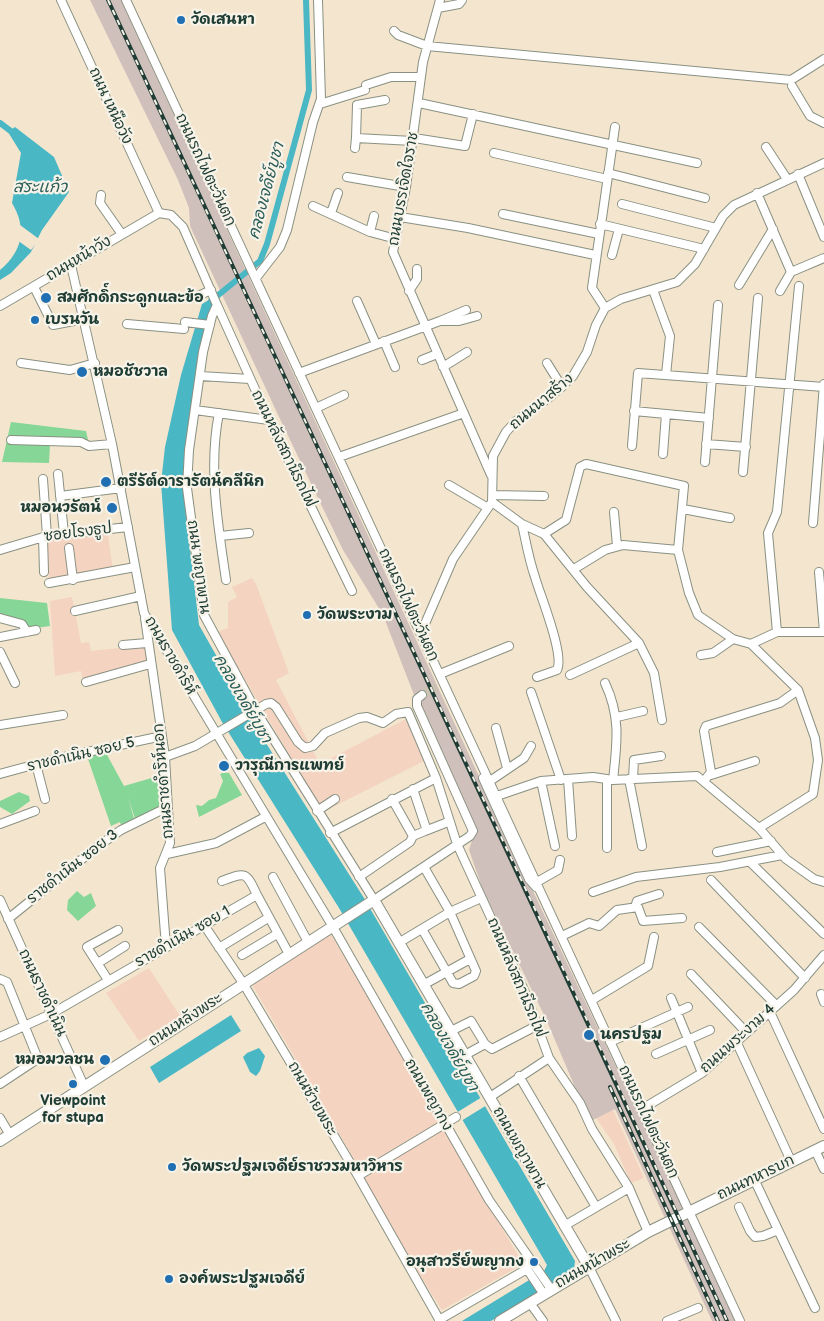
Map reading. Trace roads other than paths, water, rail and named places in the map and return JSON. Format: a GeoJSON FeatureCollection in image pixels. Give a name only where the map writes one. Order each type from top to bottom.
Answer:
{"type":"FeatureCollection","features":[{"type":"Feature","properties":{"kind":"main road","name":"ถนนหลังพระ"},"geometry":{"type":"LineString","coordinates":[[0,1141],[372,901]]}},
{"type":"Feature","properties":{"kind":"main road","name":"ถนนพญาพาน"},"geometry":{"type":"LineString","coordinates":[[372,901],[400,942],[423,985],[589,1267]]}},
{"type":"Feature","properties":{"kind":"main road","name":"ถนนทหารบก"},"geometry":{"type":"LineString","coordinates":[[689,1211],[820,1148]]}},
{"type":"Feature","properties":{"kind":"main road","name":"ถนนหน้าพระ"},"geometry":{"type":"LineString","coordinates":[[500,1321],[530,1303],[545,1288],[589,1267],[648,1232],[689,1211]]}},
{"type":"Feature","properties":{"kind":"street","name":"ถนน เหนือวัง"},"geometry":{"type":"LineString","coordinates":[[61,0],[159,213]]}},
{"type":"Feature","properties":{"kind":"street","name":"ถนนรถไฟตะวันตก"},"geometry":{"type":"LineString","coordinates":[[126,0],[740,1321]]}},
{"type":"Feature","properties":{"kind":"street"},"geometry":{"type":"LineString","coordinates":[[253,271],[280,247],[287,230],[313,122],[320,104],[318,0]]}},
{"type":"Feature","properties":{"kind":"street","name":"ถนนบรรเจิดใจราช"},"geometry":{"type":"LineString","coordinates":[[440,0],[427,46],[421,77],[419,102],[394,254],[424,326],[493,479]]}},
{"type":"Feature","properties":{"kind":"street"},"geometry":{"type":"LineString","coordinates":[[438,8],[459,4],[462,0]]}},
{"type":"Feature","properties":{"kind":"street"},"geometry":{"type":"LineString","coordinates":[[394,31],[398,35],[427,46],[792,80],[824,60]]}},
{"type":"Feature","properties":{"kind":"street"},"geometry":{"type":"LineString","coordinates":[[320,104],[366,88],[390,77],[421,77]]}},
{"type":"Feature","properties":{"kind":"street"},"geometry":{"type":"LineString","coordinates":[[792,86],[810,116],[824,123]]}},
{"type":"Feature","properties":{"kind":"street"},"geometry":{"type":"LineString","coordinates":[[354,148],[357,105],[385,100]]}},
{"type":"Feature","properties":{"kind":"street"},"geometry":{"type":"LineString","coordinates":[[419,102],[697,163]]}},
{"type":"Feature","properties":{"kind":"street"},"geometry":{"type":"LineString","coordinates":[[356,138],[413,140],[465,146],[473,114]]}},
{"type":"Feature","properties":{"kind":"street"},"geometry":{"type":"LineString","coordinates":[[615,126],[595,255],[592,288],[605,308],[621,299],[677,282],[695,264],[723,216],[734,205],[824,163]]}},
{"type":"Feature","properties":{"kind":"street"},"geometry":{"type":"LineString","coordinates":[[766,147],[787,179]]}},
{"type":"Feature","properties":{"kind":"street"},"geometry":{"type":"LineString","coordinates":[[494,153],[705,198]]}},
{"type":"Feature","properties":{"kind":"street"},"geometry":{"type":"LineString","coordinates":[[798,174],[824,237]]}},
{"type":"Feature","properties":{"kind":"street"},"geometry":{"type":"LineString","coordinates":[[347,177],[406,187]]}},
{"type":"Feature","properties":{"kind":"street"},"geometry":{"type":"LineString","coordinates":[[331,214],[338,193]]}},
{"type":"Feature","properties":{"kind":"street"},"geometry":{"type":"LineString","coordinates":[[757,193],[791,272]]}},
{"type":"Feature","properties":{"kind":"street"},"geometry":{"type":"LineString","coordinates":[[101,195],[100,203],[121,234]]}},
{"type":"Feature","properties":{"kind":"street"},"geometry":{"type":"LineString","coordinates":[[622,204],[716,228]]}},
{"type":"Feature","properties":{"kind":"street"},"geometry":{"type":"LineString","coordinates":[[313,206],[370,232],[396,239]]}},
{"type":"Feature","properties":{"kind":"street","name":"ถนนหน้าวัง"},"geometry":{"type":"LineString","coordinates":[[0,306],[159,213]]}},
{"type":"Feature","properties":{"kind":"street"},"geometry":{"type":"LineString","coordinates":[[159,213],[167,213],[178,220],[217,304]]}},
{"type":"Feature","properties":{"kind":"street"},"geometry":{"type":"LineString","coordinates":[[503,214],[549,220],[599,234]]}},
{"type":"Feature","properties":{"kind":"street"},"geometry":{"type":"LineString","coordinates":[[370,232],[374,216]]}},
{"type":"Feature","properties":{"kind":"street"},"geometry":{"type":"LineString","coordinates":[[400,217],[468,228],[595,255]]}},
{"type":"Feature","properties":{"kind":"street"},"geometry":{"type":"LineString","coordinates":[[600,224],[704,249]]}},
{"type":"Feature","properties":{"kind":"street"},"geometry":{"type":"LineString","coordinates":[[612,255],[619,229]]}},
{"type":"Feature","properties":{"kind":"street"},"geometry":{"type":"LineString","coordinates":[[739,285],[773,229]]}},
{"type":"Feature","properties":{"kind":"street"},"geometry":{"type":"LineString","coordinates":[[780,291],[791,272],[824,258]]}},
{"type":"Feature","properties":{"kind":"street","name":"ถนนราชดำริห์"},"geometry":{"type":"LineString","coordinates":[[70,265],[95,363],[144,613],[215,734],[333,927]]}},
{"type":"Feature","properties":{"kind":"street"},"geometry":{"type":"LineString","coordinates":[[409,291],[418,279],[417,269]]}},
{"type":"Feature","properties":{"kind":"street"},"geometry":{"type":"LineString","coordinates":[[776,632],[768,533],[776,512],[799,286]]}},
{"type":"Feature","properties":{"kind":"street"},"geometry":{"type":"LineString","coordinates":[[34,287],[53,325],[84,319]]}},
{"type":"Feature","properties":{"kind":"street"},"geometry":{"type":"LineString","coordinates":[[653,290],[670,336],[666,375]]}},
{"type":"Feature","properties":{"kind":"street"},"geometry":{"type":"LineString","coordinates":[[194,298],[211,291]]}},
{"type":"Feature","properties":{"kind":"street"},"geometry":{"type":"LineString","coordinates":[[743,472],[758,298]]}},
{"type":"Feature","properties":{"kind":"street"},"geometry":{"type":"LineString","coordinates":[[357,301],[376,344]]}},
{"type":"Feature","properties":{"kind":"street","name":"ถนน พญาพาน"},"geometry":{"type":"LineString","coordinates":[[217,304],[208,325],[189,450],[188,488],[204,615],[207,624],[256,711],[372,901]]}},
{"type":"Feature","properties":{"kind":"street","name":"ถนนหลังสถานีรถไฟ"},"geometry":{"type":"LineString","coordinates":[[217,304],[269,420],[352,591]]}},
{"type":"Feature","properties":{"kind":"street"},"geometry":{"type":"LineString","coordinates":[[705,462],[718,305]]}},
{"type":"Feature","properties":{"kind":"street","name":"ถนนนาสร้าง"},"geometry":{"type":"LineString","coordinates":[[491,502],[493,456],[502,437],[516,421],[562,387],[580,367],[596,325],[605,308]]}},
{"type":"Feature","properties":{"kind":"street"},"geometry":{"type":"LineString","coordinates":[[299,373],[466,310]]}},
{"type":"Feature","properties":{"kind":"street"},"geometry":{"type":"LineString","coordinates":[[440,321],[459,321],[477,316]]}},
{"type":"Feature","properties":{"kind":"street"},"geometry":{"type":"LineString","coordinates":[[127,324],[208,325]]}},
{"type":"Feature","properties":{"kind":"street"},"geometry":{"type":"LineString","coordinates":[[384,341],[395,367]]}},
{"type":"Feature","properties":{"kind":"street"},"geometry":{"type":"LineString","coordinates":[[443,367],[467,352]]}},
{"type":"Feature","properties":{"kind":"street"},"geometry":{"type":"LineString","coordinates":[[422,360],[437,354]]}},
{"type":"Feature","properties":{"kind":"street"},"geometry":{"type":"LineString","coordinates":[[21,363],[70,370],[95,363]]}},
{"type":"Feature","properties":{"kind":"street"},"geometry":{"type":"LineString","coordinates":[[547,363],[562,387]]}},
{"type":"Feature","properties":{"kind":"street"},"geometry":{"type":"LineString","coordinates":[[632,446],[637,374],[824,386],[813,523]]}},
{"type":"Feature","properties":{"kind":"street"},"geometry":{"type":"LineString","coordinates":[[200,376],[250,379]]}},
{"type":"Feature","properties":{"kind":"street"},"geometry":{"type":"LineString","coordinates":[[316,408],[344,395]]}},
{"type":"Feature","properties":{"kind":"street"},"geometry":{"type":"LineString","coordinates":[[194,410],[269,420]]}},
{"type":"Feature","properties":{"kind":"street"},"geometry":{"type":"LineString","coordinates":[[634,411],[709,418]]}},
{"type":"Feature","properties":{"kind":"street"},"geometry":{"type":"LineString","coordinates":[[219,413],[214,454],[215,497],[226,580]]}},
{"type":"Feature","properties":{"kind":"street"},"geometry":{"type":"LineString","coordinates":[[338,457],[464,413]]}},
{"type":"Feature","properties":{"kind":"street"},"geometry":{"type":"LineString","coordinates":[[663,454],[666,414]]}},
{"type":"Feature","properties":{"kind":"street"},"geometry":{"type":"LineString","coordinates":[[11,440],[81,442],[89,446],[112,444]]}},
{"type":"Feature","properties":{"kind":"street"},"geometry":{"type":"LineString","coordinates":[[706,444],[746,447]]}},
{"type":"Feature","properties":{"kind":"street"},"geometry":{"type":"LineString","coordinates":[[544,534],[566,520],[580,467],[586,464],[679,483],[684,486],[678,550],[689,593],[698,615],[733,638],[751,644],[798,690],[814,738],[818,760],[815,790],[804,801],[759,828]]}},
{"type":"Feature","properties":{"kind":"street"},"geometry":{"type":"LineString","coordinates":[[343,467],[353,499],[438,686],[529,879],[542,894]]}},
{"type":"Feature","properties":{"kind":"street"},"geometry":{"type":"LineString","coordinates":[[58,474],[64,534]]}},
{"type":"Feature","properties":{"kind":"street"},"geometry":{"type":"LineString","coordinates":[[43,479],[44,572]]}},
{"type":"Feature","properties":{"kind":"street"},"geometry":{"type":"LineString","coordinates":[[449,485],[491,502],[522,524],[544,534],[639,643],[654,673],[662,720]]}},
{"type":"Feature","properties":{"kind":"street"},"geometry":{"type":"LineString","coordinates":[[60,496],[121,488]]}},
{"type":"Feature","properties":{"kind":"street"},"geometry":{"type":"LineString","coordinates":[[421,632],[453,559],[491,502],[544,496]]}},
{"type":"Feature","properties":{"kind":"street"},"geometry":{"type":"LineString","coordinates":[[683,509],[730,518]]}},
{"type":"Feature","properties":{"kind":"street"},"geometry":{"type":"LineString","coordinates":[[614,512],[617,546]]}},
{"type":"Feature","properties":{"kind":"street"},"geometry":{"type":"LineString","coordinates":[[522,524],[534,576],[557,646],[559,667],[557,670],[537,677]]}},
{"type":"Feature","properties":{"kind":"street","name":"ซอยโรงธูป"},"geometry":{"type":"LineString","coordinates":[[0,550],[45,536],[128,527]]}},
{"type":"Feature","properties":{"kind":"street"},"geometry":{"type":"LineString","coordinates":[[220,536],[249,533]]}},
{"type":"Feature","properties":{"kind":"street"},"geometry":{"type":"LineString","coordinates":[[574,569],[605,550],[617,546],[678,550]]}},
{"type":"Feature","properties":{"kind":"street"},"geometry":{"type":"LineString","coordinates":[[69,548],[73,580]]}},
{"type":"Feature","properties":{"kind":"street"},"geometry":{"type":"LineString","coordinates":[[49,583],[135,567]]}},
{"type":"Feature","properties":{"kind":"street"},"geometry":{"type":"LineString","coordinates":[[751,644],[776,632],[824,632],[819,572]]}},
{"type":"Feature","properties":{"kind":"street"},"geometry":{"type":"LineString","coordinates":[[75,610],[141,596]]}},
{"type":"Feature","properties":{"kind":"street","name":"ถนนราชดำริห์นอก"},"geometry":{"type":"LineString","coordinates":[[144,613],[165,757],[170,843],[160,868],[166,947]]}},
{"type":"Feature","properties":{"kind":"street"},"geometry":{"type":"LineString","coordinates":[[0,618],[22,624],[27,632]]}},
{"type":"Feature","properties":{"kind":"street"},"geometry":{"type":"LineString","coordinates":[[0,637],[36,630]]}},
{"type":"Feature","properties":{"kind":"street"},"geometry":{"type":"LineString","coordinates":[[700,655],[713,654],[733,638]]}},
{"type":"Feature","properties":{"kind":"street"},"geometry":{"type":"LineString","coordinates":[[123,646],[147,643]]}},
{"type":"Feature","properties":{"kind":"street"},"geometry":{"type":"LineString","coordinates":[[570,674],[639,643]]}},
{"type":"Feature","properties":{"kind":"street"},"geometry":{"type":"LineString","coordinates":[[440,674],[509,646]]}},
{"type":"Feature","properties":{"kind":"street"},"geometry":{"type":"LineString","coordinates":[[149,655],[163,647]]}},
{"type":"Feature","properties":{"kind":"street"},"geometry":{"type":"LineString","coordinates":[[0,654],[15,683]]}},
{"type":"Feature","properties":{"kind":"street"},"geometry":{"type":"LineString","coordinates":[[86,682],[150,664]]}},
{"type":"Feature","properties":{"kind":"street"},"geometry":{"type":"LineString","coordinates":[[605,683],[617,717],[618,730],[610,779],[607,848]]}},
{"type":"Feature","properties":{"kind":"street"},"geometry":{"type":"LineString","coordinates":[[711,775],[704,731],[706,726],[780,703],[798,690]]}},
{"type":"Feature","properties":{"kind":"street"},"geometry":{"type":"LineString","coordinates":[[531,692],[565,780],[572,836]]}},
{"type":"Feature","properties":{"kind":"street"},"geometry":{"type":"LineString","coordinates":[[372,901],[470,836],[472,828],[416,706],[417,699],[422,695]]}},
{"type":"Feature","properties":{"kind":"street","name":"ถนนหลังสถานีรถไฟ"},"geometry":{"type":"LineString","coordinates":[[256,711],[271,703],[276,707],[298,742],[306,748],[313,746],[325,733],[359,718],[370,718],[383,724],[396,714],[408,712],[436,778],[448,822],[524,990],[549,1058],[580,1103],[592,1129],[629,1188],[648,1232]]}},
{"type":"Feature","properties":{"kind":"street"},"geometry":{"type":"LineString","coordinates":[[165,757],[195,746],[256,711]]}},
{"type":"Feature","properties":{"kind":"street"},"geometry":{"type":"LineString","coordinates":[[617,717],[643,711]]}},
{"type":"Feature","properties":{"kind":"street"},"geometry":{"type":"LineString","coordinates":[[0,725],[63,715]]}},
{"type":"Feature","properties":{"kind":"street"},"geometry":{"type":"LineString","coordinates":[[496,728],[507,768]]}},
{"type":"Feature","properties":{"kind":"street","name":"ราชดำเนิน ซอย 5"},"geometry":{"type":"LineString","coordinates":[[0,774],[36,764],[162,736]]}},
{"type":"Feature","properties":{"kind":"street"},"geometry":{"type":"LineString","coordinates":[[490,781],[524,758],[531,746]]}},
{"type":"Feature","properties":{"kind":"street"},"geometry":{"type":"LineString","coordinates":[[642,846],[631,779],[634,760],[661,756]]}},
{"type":"Feature","properties":{"kind":"street"},"geometry":{"type":"LineString","coordinates":[[704,782],[711,775],[755,761]]}},
{"type":"Feature","properties":{"kind":"street"},"geometry":{"type":"LineString","coordinates":[[36,764],[45,799]]}},
{"type":"Feature","properties":{"kind":"street"},"geometry":{"type":"LineString","coordinates":[[497,796],[541,782],[594,777],[631,779],[695,776],[759,828],[782,855],[814,879],[824,882]]}},
{"type":"Feature","properties":{"kind":"street"},"geometry":{"type":"LineString","coordinates":[[330,833],[392,798],[436,778]]}},
{"type":"Feature","properties":{"kind":"street"},"geometry":{"type":"LineString","coordinates":[[541,782],[556,846]]}},
{"type":"Feature","properties":{"kind":"street"},"geometry":{"type":"LineString","coordinates":[[413,789],[426,828],[425,832]]}},
{"type":"Feature","properties":{"kind":"street"},"geometry":{"type":"LineString","coordinates":[[815,790],[824,790]]}},
{"type":"Feature","properties":{"kind":"street"},"geometry":{"type":"LineString","coordinates":[[392,798],[413,836]]}},
{"type":"Feature","properties":{"kind":"street"},"geometry":{"type":"LineString","coordinates":[[317,811],[335,799]]}},
{"type":"Feature","properties":{"kind":"street","name":"ราชดำเนิน ซอย 3"},"geometry":{"type":"LineString","coordinates":[[5,918],[121,830],[168,807]]}},
{"type":"Feature","properties":{"kind":"street"},"geometry":{"type":"LineString","coordinates":[[0,824],[35,811]]}},
{"type":"Feature","properties":{"kind":"street"},"geometry":{"type":"LineString","coordinates":[[167,854],[216,843],[266,817]]}},
{"type":"Feature","properties":{"kind":"street"},"geometry":{"type":"LineString","coordinates":[[359,877],[410,842],[413,836],[448,822]]}},
{"type":"Feature","properties":{"kind":"street"},"geometry":{"type":"LineString","coordinates":[[717,852],[771,841]]}},
{"type":"Feature","properties":{"kind":"street"},"geometry":{"type":"LineString","coordinates":[[593,892],[636,877],[750,862],[782,855]]}},
{"type":"Feature","properties":{"kind":"street"},"geometry":{"type":"LineString","coordinates":[[536,882],[558,870],[560,860]]}},
{"type":"Feature","properties":{"kind":"street"},"geometry":{"type":"LineString","coordinates":[[750,862],[824,934]]}},
{"type":"Feature","properties":{"kind":"street"},"geometry":{"type":"LineString","coordinates":[[422,929],[453,983],[459,984],[476,973],[450,912],[424,867]]}},
{"type":"Feature","properties":{"kind":"street"},"geometry":{"type":"LineString","coordinates":[[222,882],[239,874],[245,875],[288,954]]}},
{"type":"Feature","properties":{"kind":"street"},"geometry":{"type":"LineString","coordinates":[[273,877],[308,942]]}},
{"type":"Feature","properties":{"kind":"street"},"geometry":{"type":"LineString","coordinates":[[711,880],[805,978]]}},
{"type":"Feature","properties":{"kind":"street"},"geometry":{"type":"LineString","coordinates":[[635,907],[637,901],[659,894]]}},
{"type":"Feature","properties":{"kind":"street","name":"ราชดำเนิน ซอย 1"},"geometry":{"type":"LineString","coordinates":[[0,1037],[51,1014],[256,895]]}},
{"type":"Feature","properties":{"kind":"street"},"geometry":{"type":"LineString","coordinates":[[400,942],[450,912],[481,898]]}},
{"type":"Feature","properties":{"kind":"street","name":"ถนนราชดำเนิน"},"geometry":{"type":"LineString","coordinates":[[0,900],[5,918],[84,1086]]}},
{"type":"Feature","properties":{"kind":"street"},"geometry":{"type":"LineString","coordinates":[[635,907],[638,908],[643,921],[682,918]]}},
{"type":"Feature","properties":{"kind":"street"},"geometry":{"type":"LineString","coordinates":[[562,936],[589,923],[599,926],[618,910],[635,907]]}},
{"type":"Feature","properties":{"kind":"street"},"geometry":{"type":"LineString","coordinates":[[219,948],[268,918]]}},
{"type":"Feature","properties":{"kind":"street","name":"ถนนซ้ายพระ"},"geometry":{"type":"LineString","coordinates":[[204,925],[244,983],[358,1176],[439,1320]]}},
{"type":"Feature","properties":{"kind":"street","name":"ถนนพญากง"},"geometry":{"type":"LineString","coordinates":[[333,927],[490,1200],[530,1260],[531,1270]]}},
{"type":"Feature","properties":{"kind":"street"},"geometry":{"type":"LineString","coordinates":[[699,927],[776,1005]]}},
{"type":"Feature","properties":{"kind":"street"},"geometry":{"type":"LineString","coordinates":[[108,980],[87,947],[118,930]]}},
{"type":"Feature","properties":{"kind":"street"},"geometry":{"type":"LineString","coordinates":[[242,955],[277,934]]}},
{"type":"Feature","properties":{"kind":"street"},"geometry":{"type":"LineString","coordinates":[[592,1000],[648,966],[654,937]]}},
{"type":"Feature","properties":{"kind":"street"},"geometry":{"type":"LineString","coordinates":[[98,963],[125,946]]}},
{"type":"Feature","properties":{"kind":"street","name":"ถนนพระงาม 4"},"geometry":{"type":"LineString","coordinates":[[642,1109],[702,1073],[770,1012],[805,978],[824,956]]}},
{"type":"Feature","properties":{"kind":"street"},"geometry":{"type":"LineString","coordinates":[[423,985],[470,959]]}},
{"type":"Feature","properties":{"kind":"street"},"geometry":{"type":"LineString","coordinates":[[691,974],[746,1032]]}},
{"type":"Feature","properties":{"kind":"street"},"geometry":{"type":"LineString","coordinates":[[0,978],[7,982],[36,1054],[36,1060],[0,1084]]}},
{"type":"Feature","properties":{"kind":"street"},"geometry":{"type":"LineString","coordinates":[[671,998],[702,1073]]}},
{"type":"Feature","properties":{"kind":"street"},"geometry":{"type":"LineString","coordinates":[[610,1042],[688,1007]]}},
{"type":"Feature","properties":{"kind":"street"},"geometry":{"type":"LineString","coordinates":[[770,1012],[824,1129]]}},
{"type":"Feature","properties":{"kind":"street"},"geometry":{"type":"LineString","coordinates":[[451,1031],[471,1021],[485,1044],[492,1050],[538,1025]]}},
{"type":"Feature","properties":{"kind":"street"},"geometry":{"type":"LineString","coordinates":[[656,1054],[710,1030]]}},
{"type":"Feature","properties":{"kind":"street"},"geometry":{"type":"LineString","coordinates":[[736,1041],[791,1161]]}},
{"type":"Feature","properties":{"kind":"street"},"geometry":{"type":"LineString","coordinates":[[465,1055],[485,1044]]}},
{"type":"Feature","properties":{"kind":"street"},"geometry":{"type":"LineString","coordinates":[[490,1097],[519,1076],[549,1058]]}},
{"type":"Feature","properties":{"kind":"street"},"geometry":{"type":"LineString","coordinates":[[519,1076],[596,1207]]}},
{"type":"Feature","properties":{"kind":"street"},"geometry":{"type":"LineString","coordinates":[[358,1176],[456,1117]]}},
{"type":"Feature","properties":{"kind":"street"},"geometry":{"type":"LineString","coordinates":[[0,1118],[10,1135]]}},
{"type":"Feature","properties":{"kind":"street"},"geometry":{"type":"LineString","coordinates":[[820,1148],[824,1169]]}},
{"type":"Feature","properties":{"kind":"street"},"geometry":{"type":"LineString","coordinates":[[754,1179],[815,1308]]}},
{"type":"Feature","properties":{"kind":"street"},"geometry":{"type":"LineString","coordinates":[[564,1226],[629,1188]]}},
{"type":"Feature","properties":{"kind":"street"},"geometry":{"type":"LineString","coordinates":[[739,1208],[755,1237],[778,1230]]}},
{"type":"Feature","properties":{"kind":"street"},"geometry":{"type":"LineString","coordinates":[[589,1267],[616,1321]]}},
{"type":"Feature","properties":{"kind":"street"},"geometry":{"type":"LineString","coordinates":[[439,1320],[531,1270],[545,1288]]}},
{"type":"Feature","properties":{"kind":"street"},"geometry":{"type":"LineString","coordinates":[[530,1303],[542,1321]]}},
{"type":"Feature","properties":{"kind":"street"},"geometry":{"type":"LineString","coordinates":[[667,1321],[698,1308]]}},
{"type":"Feature","properties":{"kind":"water","name":"สระแก้ว"},"geometry":{"type":"Polygon","coordinates":[[[15,127],[54,157],[69,192],[42,230],[31,252],[11,273],[0,280],[0,270],[14,255],[18,247],[21,230],[17,212],[12,203],[21,153],[8,132],[15,127]]]}},
{"type":"Feature","properties":{"kind":"water"},"geometry":{"type":"Polygon","coordinates":[[[212,298],[214,304],[205,335],[189,419],[183,490],[199,625],[264,740],[364,898],[575,1261],[574,1269],[491,1321],[462,1321],[544,1271],[547,1265],[339,908],[222,722],[172,630],[161,483],[165,447],[181,375],[202,304],[212,298]]]}},
{"type":"Feature","properties":{"kind":"water"},"geometry":{"type":"Polygon","coordinates":[[[231,1015],[241,1031],[159,1083],[150,1067],[231,1015]]]}},
{"type":"Feature","properties":{"kind":"water"},"geometry":{"type":"Polygon","coordinates":[[[259,1048],[265,1056],[260,1071],[256,1076],[250,1072],[243,1057],[247,1053],[259,1048]]]}},
{"type":"Feature","properties":{"kind":"waterway","name":"คลองเจดีย์บูชา"},"geometry":{"type":"LineString","coordinates":[[211,301],[260,261],[267,244],[309,90],[306,0]]}},
{"type":"Feature","properties":{"kind":"waterway"},"geometry":{"type":"LineString","coordinates":[[0,123],[16,135]]}},
{"type":"Feature","properties":{"kind":"tunnel"},"geometry":{"type":"LineString","coordinates":[[422,695],[436,687]]}},
{"type":"Feature","properties":{"kind":"railway"},"geometry":{"type":"LineString","coordinates":[[108,0],[727,1321]]}},
{"type":"Feature","properties":{"kind":"railway"},"geometry":{"type":"LineString","coordinates":[[610,1087],[718,1321]]}},
{"type":"Feature","properties":{"kind":"place","name":"วัดเสนหา"},"geometry":{"type":"Point","coordinates":[181,20]}},
{"type":"Feature","properties":{"kind":"place","name":"สมศักดิ์กระดูกและข้อ"},"geometry":{"type":"Point","coordinates":[46,298]}},
{"type":"Feature","properties":{"kind":"place","name":"เบรนวัน"},"geometry":{"type":"Point","coordinates":[35,320]}},
{"type":"Feature","properties":{"kind":"place","name":"หมอชัชวาล"},"geometry":{"type":"Point","coordinates":[82,372]}},
{"type":"Feature","properties":{"kind":"place","name":"ตรีรัต์ดารารัตน์คลีนิก"},"geometry":{"type":"Point","coordinates":[106,482]}},
{"type":"Feature","properties":{"kind":"place","name":"หมอนวรัตน์"},"geometry":{"type":"Point","coordinates":[112,508]}},
{"type":"Feature","properties":{"kind":"place","name":"วัดพระงาม"},"geometry":{"type":"Point","coordinates":[307,615]}},
{"type":"Feature","properties":{"kind":"place","name":"วารุณีการแพทย์"},"geometry":{"type":"Point","coordinates":[224,766]}},
{"type":"Feature","properties":{"kind":"place","name":"นครปฐม"},"geometry":{"type":"Point","coordinates":[589,1035]}},
{"type":"Feature","properties":{"kind":"place","name":"หมอมวลชน"},"geometry":{"type":"Point","coordinates":[105,1060]}},
{"type":"Feature","properties":{"kind":"place","name":"Viewpoint for stupa"},"geometry":{"type":"Point","coordinates":[73,1084]}},
{"type":"Feature","properties":{"kind":"place","name":"วัดพระปฐมเจดีย์ราชวรมหาวิหาร"},"geometry":{"type":"Point","coordinates":[172,1167]}},
{"type":"Feature","properties":{"kind":"place","name":"อนุสาวรีย์พญากง"},"geometry":{"type":"Point","coordinates":[534,1262]}},
{"type":"Feature","properties":{"kind":"place","name":"องค์พระปฐมเจดีย์"},"geometry":{"type":"Point","coordinates":[169,1279]}}]}
